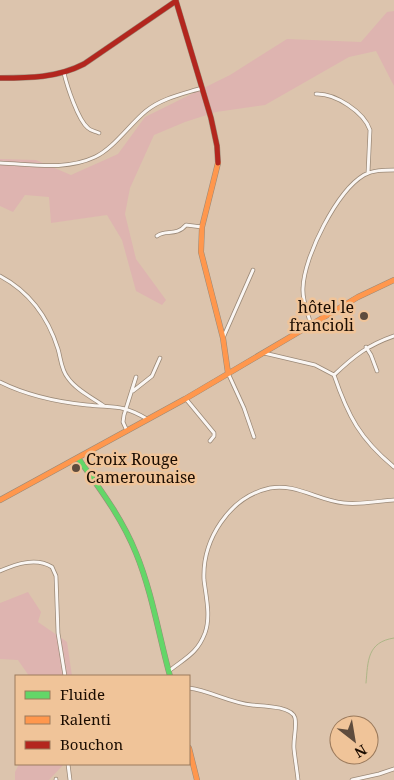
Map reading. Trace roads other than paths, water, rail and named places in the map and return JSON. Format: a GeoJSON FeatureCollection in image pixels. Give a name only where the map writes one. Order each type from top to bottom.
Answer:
{"type":"FeatureCollection","features":[{"type":"Feature","properties":{"kind":"main road"},"geometry":{"type":"LineString","coordinates":[[0,78],[64,73],[84,64],[176,0],[214,130],[218,155],[218,167],[202,227],[201,246],[203,264],[223,338],[228,373]]}},
{"type":"Feature","properties":{"kind":"main road"},"geometry":{"type":"LineString","coordinates":[[0,500],[127,432],[358,297],[394,280]]}},
{"type":"Feature","properties":{"kind":"main road"},"geometry":{"type":"LineString","coordinates":[[78,458],[115,510],[136,553],[169,674]]}},
{"type":"Feature","properties":{"kind":"main road"},"geometry":{"type":"LineString","coordinates":[[190,752],[197,780]]}},
{"type":"Feature","properties":{"kind":"street"},"geometry":{"type":"LineString","coordinates":[[64,73],[69,93],[85,125],[89,130],[99,132]]}},
{"type":"Feature","properties":{"kind":"street"},"geometry":{"type":"LineString","coordinates":[[0,163],[44,167],[73,164],[94,158],[106,150],[146,110],[156,104],[202,88]]}},
{"type":"Feature","properties":{"kind":"street"},"geometry":{"type":"LineString","coordinates":[[316,94],[336,97],[368,126],[370,130],[368,173]]}},
{"type":"Feature","properties":{"kind":"street"},"geometry":{"type":"LineString","coordinates":[[312,325],[305,306],[303,289],[304,279],[320,234],[338,202],[357,180],[368,173],[378,170],[394,170]]}},
{"type":"Feature","properties":{"kind":"street"},"geometry":{"type":"LineString","coordinates":[[157,236],[162,232],[172,233],[184,229],[186,225],[202,227]]}},
{"type":"Feature","properties":{"kind":"street"},"geometry":{"type":"LineString","coordinates":[[223,338],[253,270]]}},
{"type":"Feature","properties":{"kind":"street"},"geometry":{"type":"LineString","coordinates":[[0,276],[23,291],[39,308],[58,348],[64,372],[69,381],[104,406]]}},
{"type":"Feature","properties":{"kind":"street"},"geometry":{"type":"LineString","coordinates":[[334,375],[366,348],[394,336]]}},
{"type":"Feature","properties":{"kind":"street"},"geometry":{"type":"LineString","coordinates":[[366,348],[377,371]]}},
{"type":"Feature","properties":{"kind":"street"},"geometry":{"type":"LineString","coordinates":[[264,353],[315,365],[334,375],[351,418],[369,444],[394,467]]}},
{"type":"Feature","properties":{"kind":"street"},"geometry":{"type":"LineString","coordinates":[[132,392],[152,376],[160,358]]}},
{"type":"Feature","properties":{"kind":"street"},"geometry":{"type":"LineString","coordinates":[[228,373],[254,437]]}},
{"type":"Feature","properties":{"kind":"street"},"geometry":{"type":"LineString","coordinates":[[127,432],[123,422],[136,377]]}},
{"type":"Feature","properties":{"kind":"street"},"geometry":{"type":"LineString","coordinates":[[0,382],[41,396],[87,405],[126,408],[147,419]]}},
{"type":"Feature","properties":{"kind":"street"},"geometry":{"type":"LineString","coordinates":[[185,398],[214,433],[210,441]]}},
{"type":"Feature","properties":{"kind":"street"},"geometry":{"type":"LineString","coordinates":[[169,674],[192,654],[205,634],[208,616],[204,567],[209,544],[219,524],[245,498],[270,488],[280,487],[302,490],[344,504],[394,500]]}},
{"type":"Feature","properties":{"kind":"street"},"geometry":{"type":"LineString","coordinates":[[0,571],[16,565],[33,562],[52,567],[56,576],[58,633],[64,675]]}},
{"type":"Feature","properties":{"kind":"street"},"geometry":{"type":"LineString","coordinates":[[190,688],[198,689],[229,701],[273,707],[292,713],[295,718],[294,748],[298,780]]}},
{"type":"Feature","properties":{"kind":"street"},"geometry":{"type":"LineString","coordinates":[[68,765],[70,780]]}},
{"type":"Feature","properties":{"kind":"street"},"geometry":{"type":"LineString","coordinates":[[352,780],[394,769]]}},
{"type":"Feature","properties":{"kind":"waterway"},"geometry":{"type":"LineString","coordinates":[[366,683],[367,667],[374,648],[385,640],[394,638]]}},
{"type":"Feature","properties":{"kind":"place","name":"hôtel le francioli"},"geometry":{"type":"Point","coordinates":[364,316]}},
{"type":"Feature","properties":{"kind":"place","name":"Croix Rouge Camerounaise"},"geometry":{"type":"Point","coordinates":[76,468]}}]}
